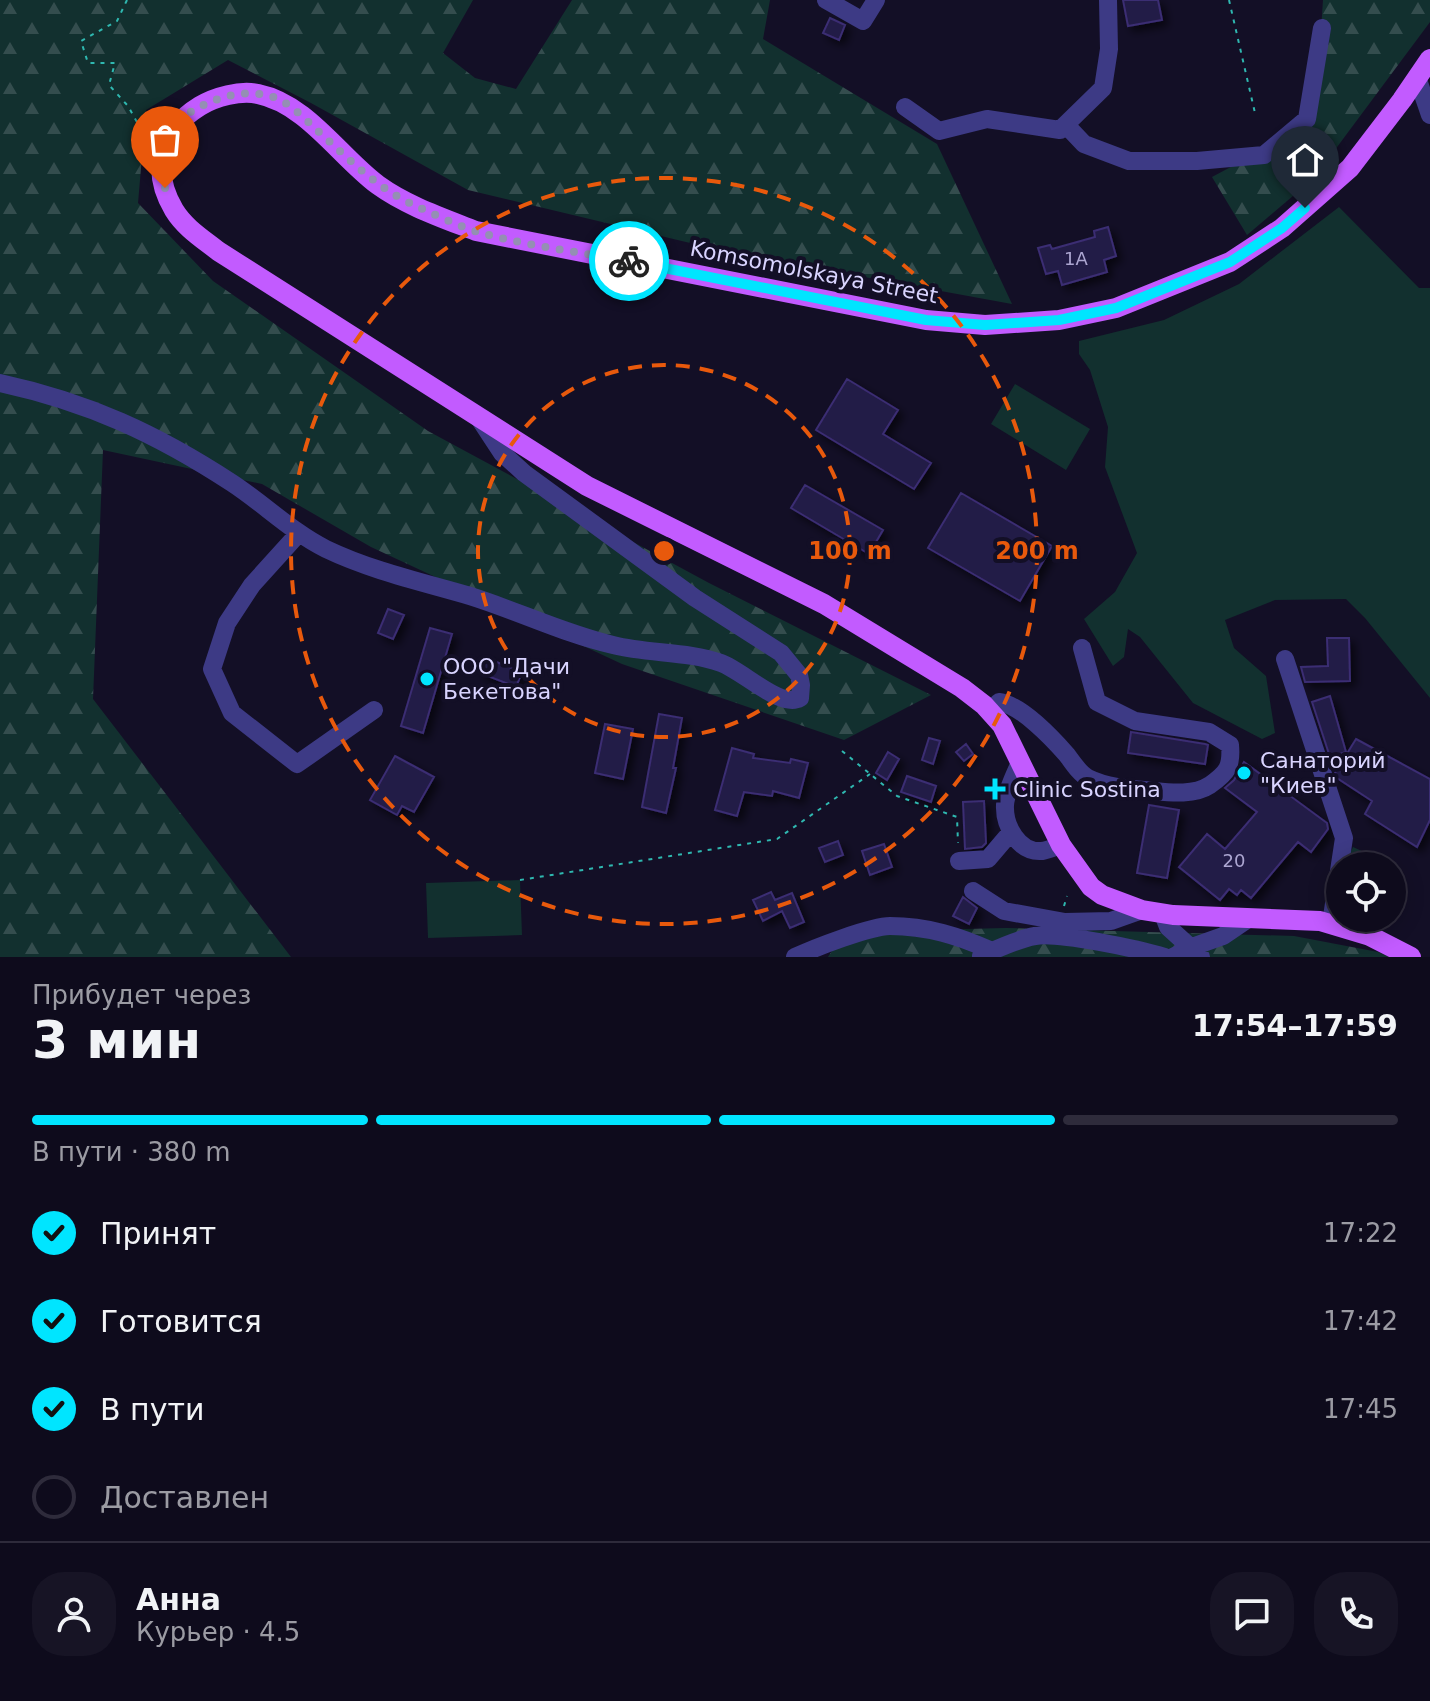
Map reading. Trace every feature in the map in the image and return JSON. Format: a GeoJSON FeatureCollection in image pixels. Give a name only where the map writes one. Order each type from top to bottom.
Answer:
{"type":"FeatureCollection","features":[{"type":"Feature","properties":{"kind":"main road","name":"Komsomolskaya Street"},"geometry":{"type":"LineString","coordinates":[[1061,845],[1002,725],[962,688],[824,604],[587,486],[218,251],[190,230],[174,210],[161,167],[166,139],[184,116],[206,102],[254,93],[278,99],[303,117],[378,185],[414,205],[476,231],[912,317],[985,325],[1059,320],[1116,308],[1230,262],[1282,228],[1350,168],[1430,59]]}},
{"type":"Feature","properties":{"kind":"main road"},"geometry":{"type":"LineString","coordinates":[[1061,845],[1091,887],[1117,902],[1142,910],[1163,914],[1326,923]]}},
{"type":"Feature","properties":{"kind":"main road"},"geometry":{"type":"LineString","coordinates":[[1358,932],[1411,957]]}},
{"type":"Feature","properties":{"kind":"street"},"geometry":{"type":"LineString","coordinates":[[826,0],[863,21],[876,0]]}},
{"type":"Feature","properties":{"kind":"street"},"geometry":{"type":"LineString","coordinates":[[905,107],[939,131],[987,119],[1060,130],[1103,88],[1109,49],[1108,0]]}},
{"type":"Feature","properties":{"kind":"street"},"geometry":{"type":"LineString","coordinates":[[1066,125],[1084,144],[1129,161],[1197,161],[1264,155],[1307,119],[1322,28]]}},
{"type":"Feature","properties":{"kind":"street"},"geometry":{"type":"LineString","coordinates":[[1417,77],[1430,115]]}},
{"type":"Feature","properties":{"kind":"street","name":"Komsomolskaya Street"},"geometry":{"type":"LineString","coordinates":[[0,383],[63,398],[115,418],[235,485],[325,549],[370,567],[469,596],[610,645],[721,663],[780,699],[791,702],[800,698],[799,675],[781,653],[695,598],[524,473],[502,453],[479,418]]}},
{"type":"Feature","properties":{"kind":"street"},"geometry":{"type":"LineString","coordinates":[[299,533],[252,585],[227,623],[212,669],[232,713],[297,764],[374,710]]}},
{"type":"Feature","properties":{"kind":"street"},"geometry":{"type":"LineString","coordinates":[[990,711],[999,702],[1006,703],[1030,719],[1086,777],[1115,786],[1172,793],[1203,790],[1225,774],[1231,758],[1230,745],[1218,736],[1135,721],[1097,702],[1082,648]]}},
{"type":"Feature","properties":{"kind":"street"},"geometry":{"type":"LineString","coordinates":[[1285,659],[1344,838],[1342,852]]}},
{"type":"Feature","properties":{"kind":"street"},"geometry":{"type":"LineString","coordinates":[[1020,762],[1005,802],[1011,832],[1019,843],[1029,849],[1041,851],[1061,845]]}},
{"type":"Feature","properties":{"kind":"street"},"geometry":{"type":"LineString","coordinates":[[959,861],[988,859],[1011,832]]}},
{"type":"Feature","properties":{"kind":"street"},"geometry":{"type":"LineString","coordinates":[[973,891],[1004,911],[1065,922],[1111,921],[1142,910]]}},
{"type":"Feature","properties":{"kind":"street"},"geometry":{"type":"LineString","coordinates":[[1163,914],[1168,927],[1197,952]]}},
{"type":"Feature","properties":{"kind":"street"},"geometry":{"type":"LineString","coordinates":[[1173,957],[1197,952],[1248,919]]}},
{"type":"Feature","properties":{"kind":"street"},"geometry":{"type":"LineString","coordinates":[[795,957],[816,947],[887,926],[955,934],[986,954],[1035,936],[1067,938],[1165,957]]}},
{"type":"Feature","properties":{"kind":"path"},"geometry":{"type":"LineString","coordinates":[[127,0],[117,21],[81,41],[88,63],[115,63],[109,85],[128,106],[148,142]]}},
{"type":"Feature","properties":{"kind":"path"},"geometry":{"type":"LineString","coordinates":[[1229,0],[1255,113]]}},
{"type":"Feature","properties":{"kind":"path"},"geometry":{"type":"LineString","coordinates":[[842,751],[897,796],[957,817],[959,861]]}},
{"type":"Feature","properties":{"kind":"path"},"geometry":{"type":"LineString","coordinates":[[520,880],[777,839],[870,774]]}},
{"type":"Feature","properties":{"kind":"green space"},"geometry":{"type":"Polygon","coordinates":[[[0,0],[473,0],[443,53],[475,78],[516,89],[572,0],[770,0],[763,39],[937,144],[1012,304],[728,252],[468,190],[228,60],[146,110],[138,203],[213,281],[428,431],[709,583],[931,695],[844,740],[622,664],[371,547],[262,484],[103,450],[93,699],[291,957],[0,957],[0,0]]]}},
{"type":"Feature","properties":{"kind":"green space"},"geometry":{"type":"Polygon","coordinates":[[[1323,0],[1430,0],[1430,22],[1314,178],[1247,235],[1212,177],[1315,122],[1323,0]]]}},
{"type":"Feature","properties":{"kind":"green space"},"geometry":{"type":"Polygon","coordinates":[[[1339,207],[1419,288],[1430,288],[1430,698],[1346,599],[1275,600],[1225,620],[1234,648],[1266,676],[1275,733],[1262,739],[1193,703],[1140,637],[1128,629],[1124,657],[1113,666],[1084,619],[1115,592],[1137,553],[1105,467],[1108,427],[1090,370],[1079,354],[1079,341],[1164,320],[1239,284],[1339,207]]]}},
{"type":"Feature","properties":{"kind":"green space"},"geometry":{"type":"Polygon","coordinates":[[[1015,384],[1090,429],[1066,470],[991,424],[1015,384]]]}},
{"type":"Feature","properties":{"kind":"green space"},"geometry":{"type":"Polygon","coordinates":[[[520,880],[522,935],[428,938],[426,883],[520,880]]]}},
{"type":"Feature","properties":{"kind":"green space"},"geometry":{"type":"Polygon","coordinates":[[[1006,928],[1294,936],[1378,952],[1389,957],[828,957],[844,932],[1006,928]]]}},
{"type":"Feature","properties":{"kind":"building"},"geometry":{"type":"Polygon","coordinates":[[[1123,0],[1158,0],[1162,20],[1128,26],[1123,0]]]}},
{"type":"Feature","properties":{"kind":"building"},"geometry":{"type":"Polygon","coordinates":[[[830,18],[845,25],[839,40],[823,33],[830,18]]]}},
{"type":"Feature","properties":{"kind":"building"},"geometry":{"type":"Polygon","coordinates":[[[1108,227],[1116,256],[1104,260],[1107,272],[1062,285],[1058,271],[1046,274],[1038,248],[1050,245],[1052,249],[1095,237],[1094,231],[1108,227]]]}},
{"type":"Feature","properties":{"kind":"building"},"geometry":{"type":"Polygon","coordinates":[[[847,379],[898,410],[883,434],[931,463],[914,489],[816,430],[847,379]]]}},
{"type":"Feature","properties":{"kind":"building"},"geometry":{"type":"Polygon","coordinates":[[[805,485],[883,530],[869,554],[791,508],[805,485]]]}},
{"type":"Feature","properties":{"kind":"building"},"geometry":{"type":"Polygon","coordinates":[[[961,493],[1052,546],[1020,601],[928,548],[961,493]]]}},
{"type":"Feature","properties":{"kind":"building"},"geometry":{"type":"Polygon","coordinates":[[[388,609],[404,615],[393,639],[378,633],[388,609]]]}},
{"type":"Feature","properties":{"kind":"building"},"geometry":{"type":"Polygon","coordinates":[[[430,628],[452,634],[423,733],[401,726],[430,628]]]}},
{"type":"Feature","properties":{"kind":"building"},"geometry":{"type":"Polygon","coordinates":[[[1327,638],[1349,638],[1350,681],[1305,682],[1301,667],[1328,666],[1327,638]]]}},
{"type":"Feature","properties":{"kind":"building"},"geometry":{"type":"Polygon","coordinates":[[[486,658],[522,672],[516,687],[480,673],[486,658]]]}},
{"type":"Feature","properties":{"kind":"building"},"geometry":{"type":"Polygon","coordinates":[[[1330,696],[1346,752],[1330,757],[1312,702],[1330,696]]]}},
{"type":"Feature","properties":{"kind":"building"},"geometry":{"type":"Polygon","coordinates":[[[659,714],[682,718],[666,813],[642,807],[659,714]]]}},
{"type":"Feature","properties":{"kind":"building"},"geometry":{"type":"Polygon","coordinates":[[[605,724],[633,729],[623,779],[595,773],[605,724]]]}},
{"type":"Feature","properties":{"kind":"building"},"geometry":{"type":"Polygon","coordinates":[[[1131,732],[1208,745],[1205,764],[1128,753],[1131,732]]]}},
{"type":"Feature","properties":{"kind":"building"},"geometry":{"type":"Polygon","coordinates":[[[929,738],[940,741],[933,764],[922,760],[929,738]]]}},
{"type":"Feature","properties":{"kind":"building"},"geometry":{"type":"Polygon","coordinates":[[[1356,739],[1430,779],[1430,820],[1417,847],[1365,814],[1372,801],[1337,778],[1335,773],[1356,739]]]}},
{"type":"Feature","properties":{"kind":"building"},"geometry":{"type":"Polygon","coordinates":[[[966,744],[973,754],[964,761],[956,752],[966,744]]]}},
{"type":"Feature","properties":{"kind":"building"},"geometry":{"type":"Polygon","coordinates":[[[732,748],[754,754],[753,758],[790,763],[791,759],[808,763],[799,798],[773,791],[772,796],[744,792],[737,816],[715,810],[732,748]]]}},
{"type":"Feature","properties":{"kind":"building"},"geometry":{"type":"Polygon","coordinates":[[[888,752],[899,759],[887,780],[876,773],[888,752]]]}},
{"type":"Feature","properties":{"kind":"building"},"geometry":{"type":"Polygon","coordinates":[[[395,756],[434,777],[414,812],[402,806],[397,815],[370,800],[395,756]]]}},
{"type":"Feature","properties":{"kind":"building"},"geometry":{"type":"Polygon","coordinates":[[[1244,762],[1327,823],[1328,829],[1311,852],[1298,842],[1251,898],[1241,890],[1237,895],[1229,889],[1220,900],[1179,867],[1207,834],[1225,849],[1257,812],[1225,788],[1234,780],[1244,762]]]}},
{"type":"Feature","properties":{"kind":"building"},"geometry":{"type":"Polygon","coordinates":[[[907,776],[936,786],[931,802],[901,792],[907,776]]]}},
{"type":"Feature","properties":{"kind":"building"},"geometry":{"type":"Polygon","coordinates":[[[984,801],[986,843],[982,847],[965,849],[963,802],[984,801]]]}},
{"type":"Feature","properties":{"kind":"building"},"geometry":{"type":"Polygon","coordinates":[[[1149,805],[1179,810],[1167,878],[1137,873],[1149,805]]]}},
{"type":"Feature","properties":{"kind":"building"},"geometry":{"type":"Polygon","coordinates":[[[838,841],[843,855],[825,862],[819,848],[838,841]]]}},
{"type":"Feature","properties":{"kind":"building"},"geometry":{"type":"Polygon","coordinates":[[[884,844],[892,867],[870,875],[862,851],[884,844]]]}},
{"type":"Feature","properties":{"kind":"building"},"geometry":{"type":"Polygon","coordinates":[[[771,892],[775,900],[792,893],[804,922],[790,928],[782,911],[763,921],[753,900],[771,892]]]}},
{"type":"Feature","properties":{"kind":"building"},"geometry":{"type":"Polygon","coordinates":[[[963,897],[977,908],[969,924],[953,916],[963,897]]]}},
{"type":"Feature","properties":{"kind":"way so far"},"geometry":{"type":"LineString","coordinates":[[165,188],[161,167],[166,139],[184,116],[206,102],[254,93],[278,99],[303,117],[378,185],[414,205],[476,231],[629,261]]}},
{"type":"Feature","properties":{"kind":"place","name":"ООО \"Дачи Бекетова\""},"geometry":{"type":"Point","coordinates":[427,679]}},
{"type":"Feature","properties":{"kind":"place","name":"Санаторий \"Киев\""},"geometry":{"type":"Point","coordinates":[1244,773]}},
{"type":"Feature","properties":{"kind":"place","name":"Clinic Sostina"},"geometry":{"type":"Point","coordinates":[995,789]}},
{"type":"Feature","properties":{"kind":"route"},"geometry":{"type":"LineString","coordinates":[[629,261],[926,320],[985,325],[1059,320],[1116,308],[1230,262],[1282,228],[1305,208]]}}]}
